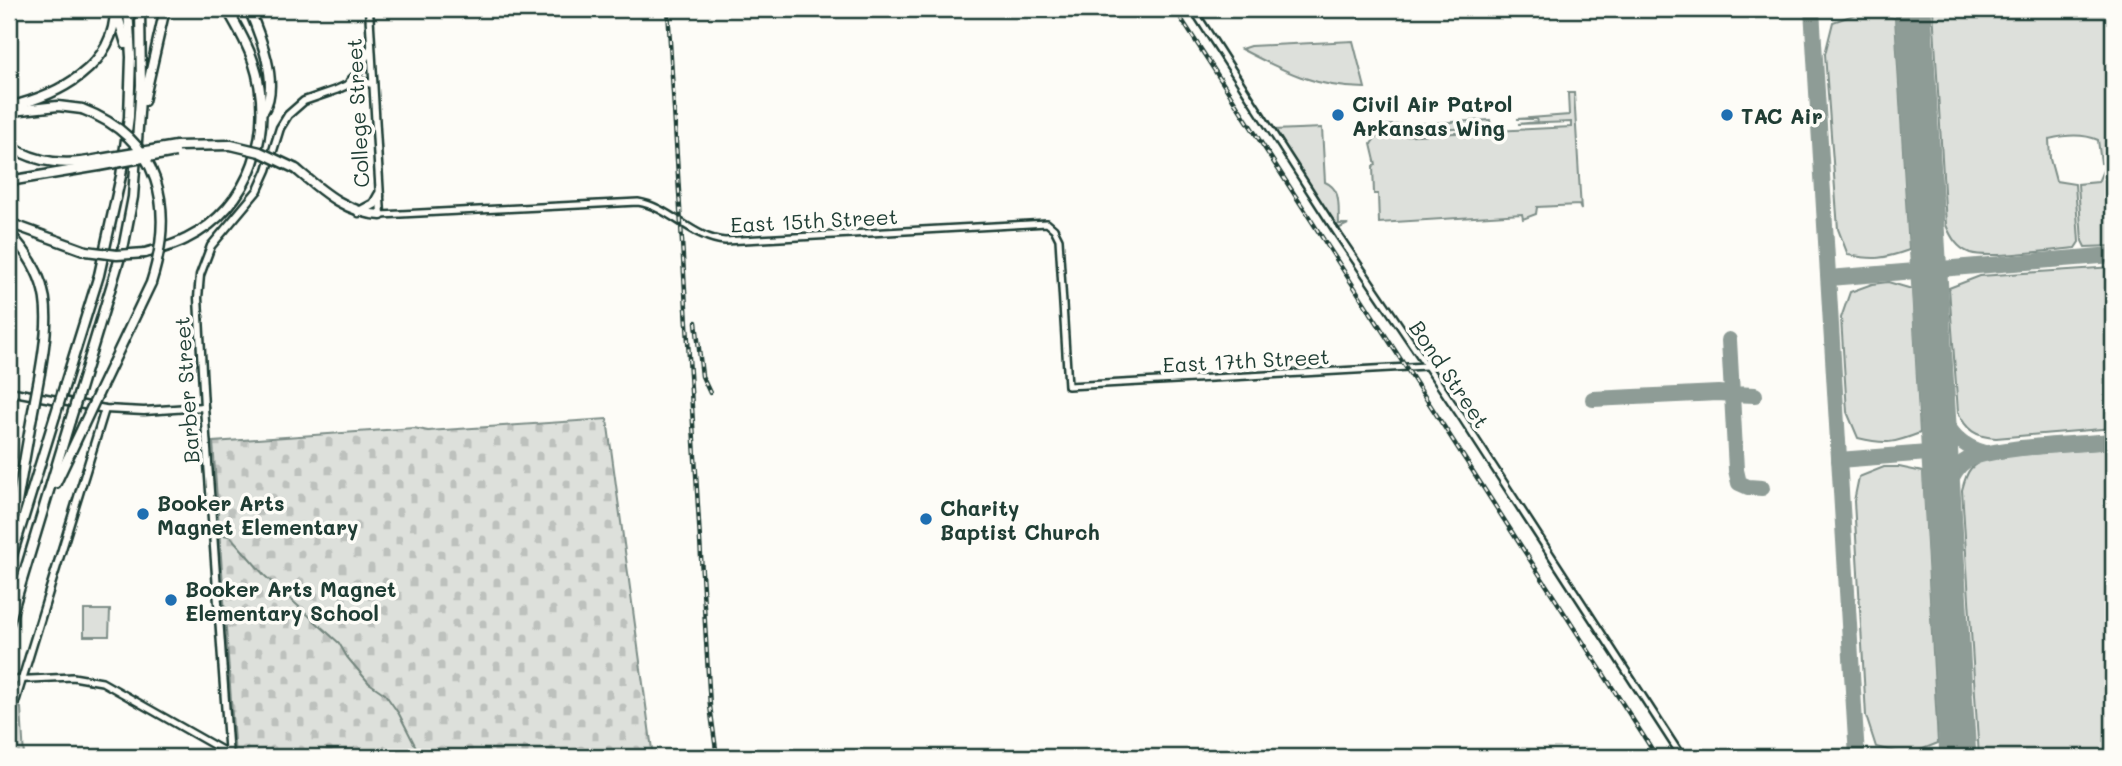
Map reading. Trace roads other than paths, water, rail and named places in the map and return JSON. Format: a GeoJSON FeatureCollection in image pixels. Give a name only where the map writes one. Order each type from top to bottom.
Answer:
{"type":"FeatureCollection","features":[{"type":"Feature","properties":{"kind":"highway"},"geometry":{"type":"LineString","coordinates":[[9,565],[99,275],[121,176],[129,117],[131,57],[128,9]]}},
{"type":"Feature","properties":{"kind":"highway"},"geometry":{"type":"LineString","coordinates":[[9,623],[124,243],[133,197],[139,124],[140,9]]}},
{"type":"Feature","properties":{"kind":"highway"},"geometry":{"type":"LineString","coordinates":[[139,124],[165,9]]}},
{"type":"Feature","properties":{"kind":"highway"},"geometry":{"type":"LineString","coordinates":[[9,223],[86,251],[117,255],[145,253],[167,247],[191,237],[217,218],[247,179],[257,156],[262,113],[254,62],[228,9]]}},
{"type":"Feature","properties":{"kind":"highway"},"geometry":{"type":"LineString","coordinates":[[250,9],[263,44],[268,70],[267,104],[262,113]]}},
{"type":"Feature","properties":{"kind":"highway"},"geometry":{"type":"LineString","coordinates":[[115,11],[126,44],[129,117]]}},
{"type":"Feature","properties":{"kind":"highway"},"geometry":{"type":"LineString","coordinates":[[9,109],[64,88],[84,74],[106,47],[113,30],[115,11]]}},
{"type":"Feature","properties":{"kind":"highway"},"geometry":{"type":"LineString","coordinates":[[9,109],[58,106],[82,109],[104,118],[132,138],[141,149],[150,166],[162,210],[159,255],[151,283],[41,514]]}},
{"type":"Feature","properties":{"kind":"highway"},"geometry":{"type":"LineString","coordinates":[[9,181],[176,149],[231,145],[260,152],[296,169],[337,202],[359,212],[381,215]]}},
{"type":"Feature","properties":{"kind":"highway"},"geometry":{"type":"LineString","coordinates":[[9,146],[24,155],[58,164],[100,163]]}},
{"type":"Feature","properties":{"kind":"highway"},"geometry":{"type":"LineString","coordinates":[[359,212],[374,204],[379,195]]}},
{"type":"Feature","properties":{"kind":"highway"},"geometry":{"type":"LineString","coordinates":[[9,233],[34,267],[47,304],[48,324],[9,549]]}},
{"type":"Feature","properties":{"kind":"main road","name":"College Street"},"geometry":{"type":"LineString","coordinates":[[369,9],[381,215]]}},
{"type":"Feature","properties":{"kind":"main road","name":"Barber Street"},"geometry":{"type":"LineString","coordinates":[[345,85],[358,73],[371,47]]}},
{"type":"Feature","properties":{"kind":"main road"},"geometry":{"type":"LineString","coordinates":[[358,73],[373,73]]}},
{"type":"Feature","properties":{"kind":"main road","name":"Barber Street"},"geometry":{"type":"LineString","coordinates":[[229,756],[198,298],[200,275],[206,257],[218,237],[258,190],[278,133],[288,115],[304,101],[345,85],[360,80],[373,84]]}},
{"type":"Feature","properties":{"kind":"main road"},"geometry":{"type":"LineString","coordinates":[[9,466],[9,393],[105,409],[144,411],[205,407]]}},
{"type":"Feature","properties":{"kind":"main road"},"geometry":{"type":"LineString","coordinates":[[9,722],[105,409]]}},
{"type":"Feature","properties":{"kind":"street","name":"Bond Street"},"geometry":{"type":"LineString","coordinates":[[1193,9],[1682,757]]}},
{"type":"Feature","properties":{"kind":"street","name":"East 15th Street"},"geometry":{"type":"LineString","coordinates":[[381,215],[638,202],[656,207],[710,237],[725,241],[1047,223],[1055,229],[1059,239],[1068,386]]}},
{"type":"Feature","properties":{"kind":"street","name":"East 17th Street"},"geometry":{"type":"LineString","coordinates":[[1068,386],[1426,366]]}},
{"type":"Feature","properties":{"kind":"street"},"geometry":{"type":"LineString","coordinates":[[9,680],[80,678],[102,682],[229,756]]}},
{"type":"Feature","properties":{"kind":"waterway"},"geometry":{"type":"LineString","coordinates":[[186,533],[210,533]]}},
{"type":"Feature","properties":{"kind":"waterway"},"geometry":{"type":"LineString","coordinates":[[215,534],[230,536],[265,576],[339,643],[369,683],[385,694],[399,714],[421,757]]}},
{"type":"Feature","properties":{"kind":"railway"},"geometry":{"type":"LineString","coordinates":[[668,9],[710,706],[717,757]]}},
{"type":"Feature","properties":{"kind":"railway"},"geometry":{"type":"LineString","coordinates":[[1175,9],[1657,757]]}},
{"type":"Feature","properties":{"kind":"railway"},"geometry":{"type":"LineString","coordinates":[[696,322],[702,376],[710,393]]}},
{"type":"Feature","properties":{"kind":"place","name":"Civil Air Patrol Arkansas Wing"},"geometry":{"type":"Point","coordinates":[1338,115]}},
{"type":"Feature","properties":{"kind":"place","name":"TAC Air"},"geometry":{"type":"Point","coordinates":[1727,115]}},
{"type":"Feature","properties":{"kind":"place","name":"Booker Arts Magnet Elementary"},"geometry":{"type":"Point","coordinates":[143,514]}},
{"type":"Feature","properties":{"kind":"place","name":"Charity Baptist Church"},"geometry":{"type":"Point","coordinates":[926,519]}},
{"type":"Feature","properties":{"kind":"place","name":"Booker Arts Magnet Elementary School"},"geometry":{"type":"Point","coordinates":[171,600]}}]}
